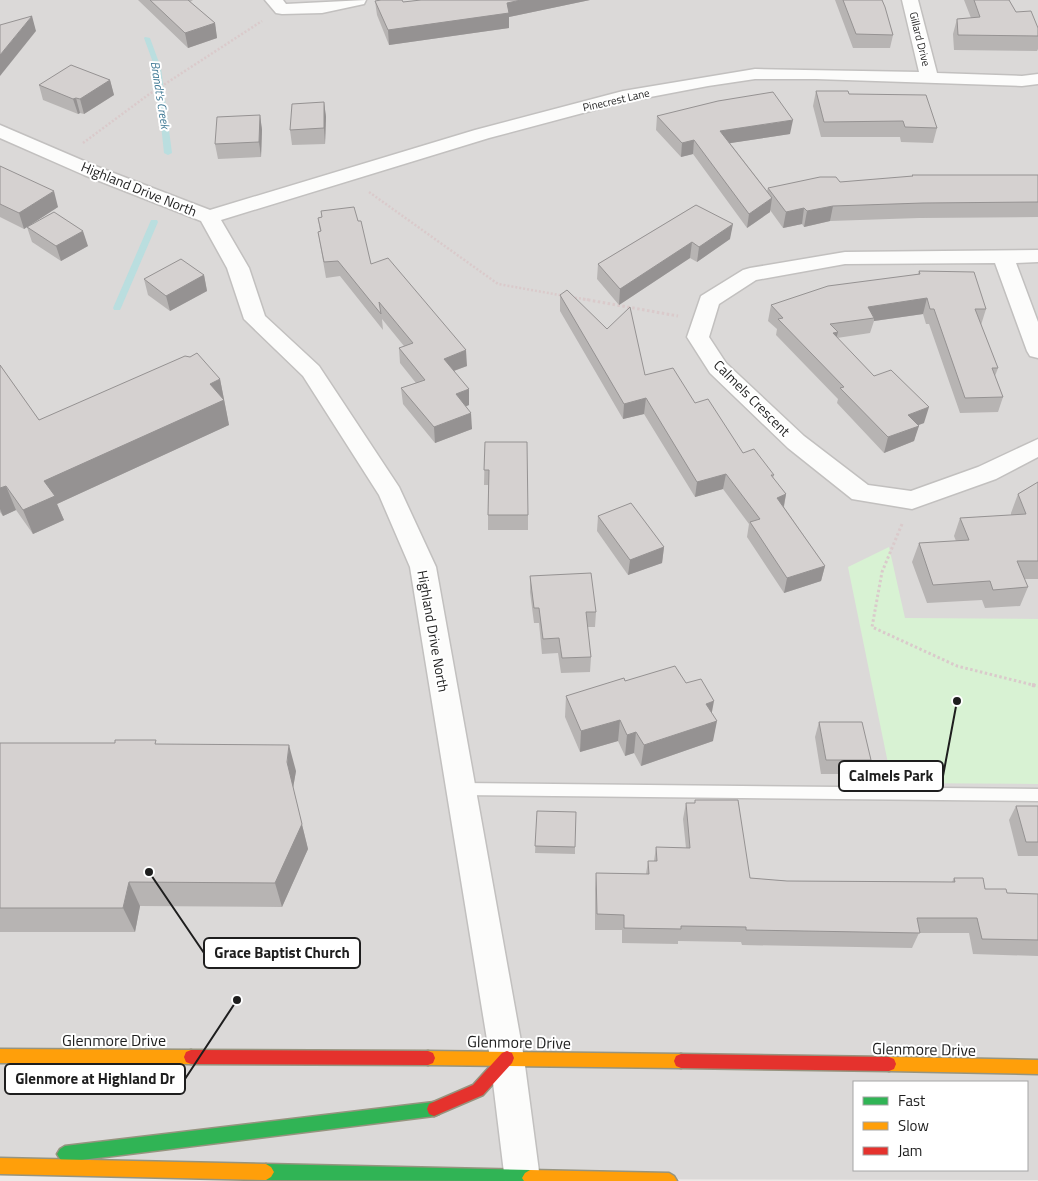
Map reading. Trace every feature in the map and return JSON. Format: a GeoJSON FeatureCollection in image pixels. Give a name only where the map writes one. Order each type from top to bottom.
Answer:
{"type":"FeatureCollection","features":[{"type":"Feature","properties":{"kind":"main road","name":"Glenmore Drive"},"geometry":{"type":"LineString","coordinates":[[0,1056],[507,1058],[1038,1067]]}},
{"type":"Feature","properties":{"kind":"main road"},"geometry":{"type":"LineString","coordinates":[[0,1162],[435,1109],[478,1090],[507,1058]]}},
{"type":"Feature","properties":{"kind":"main road"},"geometry":{"type":"LineString","coordinates":[[0,1166],[669,1181]]}},
{"type":"Feature","properties":{"kind":"street"},"geometry":{"type":"LineString","coordinates":[[278,5],[322,8],[358,0]]}},
{"type":"Feature","properties":{"kind":"street","name":"Gillard Drive"},"geometry":{"type":"LineString","coordinates":[[910,0],[929,78]]}},
{"type":"Feature","properties":{"kind":"street","name":"Pinecrest Lane"},"geometry":{"type":"LineString","coordinates":[[209,217],[482,134],[623,97],[708,81],[755,74],[1022,81],[1038,79]]}},
{"type":"Feature","properties":{"kind":"street","name":"Highland Drive North"},"geometry":{"type":"LineString","coordinates":[[0,130],[91,171],[209,217],[238,268],[255,319],[311,371],[390,493],[423,567],[507,1058],[522,1179]]}},
{"type":"Feature","properties":{"kind":"street","name":"Calmels Crescent"},"geometry":{"type":"LineString","coordinates":[[1038,256],[845,258],[750,275],[709,301],[698,337],[718,368],[796,442],[861,493],[912,500],[987,473],[1038,447]]}},
{"type":"Feature","properties":{"kind":"street"},"geometry":{"type":"LineString","coordinates":[[1003,257],[1038,350]]}},
{"type":"Feature","properties":{"kind":"lane"},"geometry":{"type":"LineString","coordinates":[[461,790],[1038,795]]}},
{"type":"Feature","properties":{"kind":"path"},"geometry":{"type":"LineString","coordinates":[[62,158],[148,95],[231,40],[278,5]]}},
{"type":"Feature","properties":{"kind":"path"},"geometry":{"type":"LineString","coordinates":[[345,175],[498,284],[703,320]]}},
{"type":"Feature","properties":{"kind":"path"},"geometry":{"type":"LineString","coordinates":[[912,500],[882,572],[872,627],[958,666],[1038,686]]}},
{"type":"Feature","properties":{"kind":"shaded area"},"geometry":{"type":"Polygon","coordinates":[[[0,0],[1038,0],[1038,1180],[522,1179],[0,1166],[0,0]]]}},
{"type":"Feature","properties":{"kind":"green space"},"geometry":{"type":"Polygon","coordinates":[[[889,547],[905,618],[1038,619],[1038,784],[892,783],[848,567],[889,547]]]}},
{"type":"Feature","properties":{"kind":"building"},"geometry":{"type":"Polygon","coordinates":[[[150,0],[188,0],[215,23],[185,33],[150,0]]]}},
{"type":"Feature","properties":{"kind":"building"},"geometry":{"type":"Polygon","coordinates":[[[402,0],[403,2],[421,0],[521,0],[507,3],[509,13],[388,30],[375,1],[402,0]]]}},
{"type":"Feature","properties":{"kind":"building"},"geometry":{"type":"Polygon","coordinates":[[[843,0],[882,0],[893,35],[856,34],[843,0]]]}},
{"type":"Feature","properties":{"kind":"building"},"geometry":{"type":"Polygon","coordinates":[[[974,0],[1009,0],[1016,12],[1031,11],[1038,28],[1038,36],[958,35],[957,19],[980,17],[974,0]]]}},
{"type":"Feature","properties":{"kind":"building"},"geometry":{"type":"Polygon","coordinates":[[[32,16],[0,55],[0,25],[32,16]]]}},
{"type":"Feature","properties":{"kind":"building"},"geometry":{"type":"Polygon","coordinates":[[[71,65],[110,80],[80,99],[73,99],[39,85],[71,65]]]}},
{"type":"Feature","properties":{"kind":"building"},"geometry":{"type":"Polygon","coordinates":[[[816,91],[848,91],[849,94],[926,95],[937,128],[905,127],[903,121],[824,122],[816,91]]]}},
{"type":"Feature","properties":{"kind":"building"},"geometry":{"type":"Polygon","coordinates":[[[773,92],[793,120],[720,131],[772,198],[749,214],[694,140],[682,143],[657,116],[718,101],[773,92]]]}},
{"type":"Feature","properties":{"kind":"building"},"geometry":{"type":"Polygon","coordinates":[[[324,102],[324,128],[290,130],[292,104],[324,102]]]}},
{"type":"Feature","properties":{"kind":"building"},"geometry":{"type":"Polygon","coordinates":[[[260,115],[259,142],[215,144],[217,117],[260,115]]]}},
{"type":"Feature","properties":{"kind":"building"},"geometry":{"type":"Polygon","coordinates":[[[0,166],[54,191],[19,213],[0,204],[0,166]]]}},
{"type":"Feature","properties":{"kind":"building"},"geometry":{"type":"Polygon","coordinates":[[[912,175],[1038,175],[1038,202],[833,206],[807,211],[804,208],[786,212],[768,188],[820,177],[836,177],[840,182],[912,175]]]}},
{"type":"Feature","properties":{"kind":"building"},"geometry":{"type":"Polygon","coordinates":[[[696,205],[733,224],[699,247],[692,242],[620,289],[598,264],[696,205]]]}},
{"type":"Feature","properties":{"kind":"building"},"geometry":{"type":"Polygon","coordinates":[[[354,207],[358,221],[361,221],[371,264],[388,258],[466,350],[444,359],[469,389],[456,394],[471,413],[434,427],[401,388],[425,380],[399,348],[413,343],[379,302],[381,314],[338,261],[324,262],[318,232],[321,231],[318,218],[322,217],[321,211],[354,207]]]}},
{"type":"Feature","properties":{"kind":"building"},"geometry":{"type":"Polygon","coordinates":[[[54,212],[83,231],[56,246],[27,227],[54,212]]]}},
{"type":"Feature","properties":{"kind":"building"},"geometry":{"type":"Polygon","coordinates":[[[181,259],[204,275],[166,296],[144,279],[181,259]]]}},
{"type":"Feature","properties":{"kind":"building"},"geometry":{"type":"Polygon","coordinates":[[[919,271],[974,272],[986,309],[975,309],[998,368],[992,368],[1003,397],[965,398],[934,309],[930,309],[927,298],[868,307],[874,318],[830,324],[838,332],[833,333],[874,376],[891,370],[929,407],[908,415],[919,426],[888,437],[840,388],[844,387],[778,319],[783,318],[771,305],[828,286],[920,274],[919,271]]]}},
{"type":"Feature","properties":{"kind":"building"},"geometry":{"type":"Polygon","coordinates":[[[567,290],[607,329],[630,307],[645,375],[673,368],[695,403],[708,399],[743,453],[754,449],[774,475],[771,475],[786,494],[777,498],[825,566],[787,578],[750,522],[760,519],[726,474],[697,482],[646,398],[624,404],[560,295],[567,290]]]}},
{"type":"Feature","properties":{"kind":"building"},"geometry":{"type":"Polygon","coordinates":[[[197,353],[220,379],[210,384],[224,400],[44,481],[55,496],[23,510],[6,486],[0,488],[0,365],[39,420],[185,356],[190,357],[197,353]]]}},
{"type":"Feature","properties":{"kind":"building"},"geometry":{"type":"Polygon","coordinates":[[[485,442],[527,442],[528,515],[488,515],[489,470],[484,470],[485,442]]]}},
{"type":"Feature","properties":{"kind":"building"},"geometry":{"type":"Polygon","coordinates":[[[1038,482],[1038,561],[1017,561],[1028,587],[993,590],[990,581],[933,585],[919,543],[969,540],[960,518],[1026,514],[1018,494],[1038,482]]]}},
{"type":"Feature","properties":{"kind":"building"},"geometry":{"type":"Polygon","coordinates":[[[631,503],[664,547],[630,560],[598,516],[631,503]]]}},
{"type":"Feature","properties":{"kind":"building"},"geometry":{"type":"Polygon","coordinates":[[[591,573],[596,612],[586,612],[591,657],[562,658],[559,638],[543,639],[539,608],[534,608],[530,576],[591,573]]]}},
{"type":"Feature","properties":{"kind":"building"},"geometry":{"type":"Polygon","coordinates":[[[675,666],[686,683],[701,679],[714,701],[706,704],[717,721],[644,745],[636,732],[627,735],[620,720],[581,731],[566,696],[624,678],[625,681],[675,666]]]}},
{"type":"Feature","properties":{"kind":"building"},"geometry":{"type":"Polygon","coordinates":[[[819,722],[862,722],[871,760],[826,760],[819,722]]]}},
{"type":"Feature","properties":{"kind":"building"},"geometry":{"type":"Polygon","coordinates":[[[115,740],[156,740],[155,744],[289,745],[287,762],[302,824],[275,883],[129,882],[123,908],[0,908],[0,743],[115,743],[115,740]]]}},
{"type":"Feature","properties":{"kind":"building"},"geometry":{"type":"Polygon","coordinates":[[[695,800],[738,800],[750,878],[787,881],[955,882],[954,878],[983,878],[985,889],[1006,889],[1007,893],[1038,894],[1038,940],[982,939],[977,918],[917,918],[920,933],[746,930],[746,927],[681,926],[681,929],[624,928],[624,915],[597,914],[596,873],[649,874],[648,861],[657,861],[656,847],[690,848],[686,803],[695,803],[695,800]]]}},
{"type":"Feature","properties":{"kind":"building"},"geometry":{"type":"Polygon","coordinates":[[[1016,806],[1038,806],[1038,842],[1026,842],[1016,806]]]}},
{"type":"Feature","properties":{"kind":"building"},"geometry":{"type":"Polygon","coordinates":[[[537,811],[576,812],[575,847],[535,846],[537,811]]]}},
{"type":"Feature","properties":{"kind":"waterway","name":"Brandt's Creek"},"geometry":{"type":"LineString","coordinates":[[147,38],[158,68],[168,153]]}},
{"type":"Feature","properties":{"kind":"waterway","name":"Brandt's Creek"},"geometry":{"type":"LineString","coordinates":[[117,308],[154,222]]}},
{"type":"Feature","properties":{"kind":"traffic: fast"},"geometry":{"type":"LineString","coordinates":[[65,1154],[434,1109]]}},
{"type":"Feature","properties":{"kind":"traffic: fast"},"geometry":{"type":"LineString","coordinates":[[266,1172],[530,1178]]}},
{"type":"Feature","properties":{"kind":"traffic: slow"},"geometry":{"type":"LineString","coordinates":[[0,1056],[191,1057]]}},
{"type":"Feature","properties":{"kind":"traffic: slow"},"geometry":{"type":"LineString","coordinates":[[428,1058],[681,1061]]}},
{"type":"Feature","properties":{"kind":"traffic: slow"},"geometry":{"type":"LineString","coordinates":[[889,1064],[1038,1067]]}},
{"type":"Feature","properties":{"kind":"traffic: slow"},"geometry":{"type":"LineString","coordinates":[[0,1166],[266,1172]]}},
{"type":"Feature","properties":{"kind":"traffic: slow"},"geometry":{"type":"LineString","coordinates":[[530,1178],[669,1181]]}},
{"type":"Feature","properties":{"kind":"traffic: jam"},"geometry":{"type":"LineString","coordinates":[[191,1057],[428,1058]]}},
{"type":"Feature","properties":{"kind":"traffic: jam"},"geometry":{"type":"LineString","coordinates":[[434,1109],[478,1090],[507,1058]]}},
{"type":"Feature","properties":{"kind":"traffic: jam"},"geometry":{"type":"LineString","coordinates":[[681,1061],[889,1064]]}},
{"type":"Feature","properties":{"kind":"place","name":"Calmels Park"},"geometry":{"type":"Point","coordinates":[957,701]}},
{"type":"Feature","properties":{"kind":"place","name":"Grace Baptist Church"},"geometry":{"type":"Point","coordinates":[149,872]}},
{"type":"Feature","properties":{"kind":"place","name":"Glenmore at Highland Dr"},"geometry":{"type":"Point","coordinates":[237,1000]}}]}
